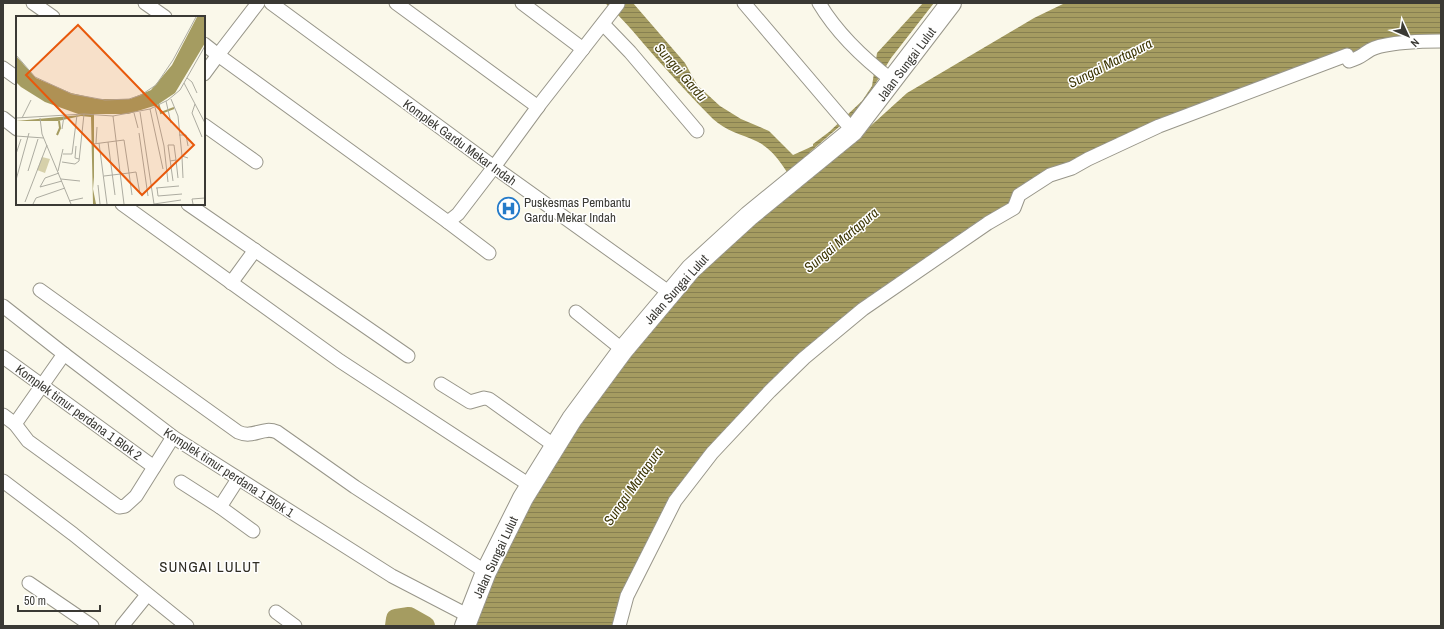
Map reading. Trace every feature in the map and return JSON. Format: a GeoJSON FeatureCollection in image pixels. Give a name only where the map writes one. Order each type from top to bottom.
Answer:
{"type":"FeatureCollection","features":[{"type":"Feature","properties":{"kind":"main road","name":"Jalan Sungai Lulut"},"geometry":{"type":"LineString","coordinates":[[467,621],[486,572],[531,486],[572,419],[623,350],[670,293],[711,250],[749,216],[828,152],[847,125],[889,78],[951,3]]}},
{"type":"Feature","properties":{"kind":"street"},"geometry":{"type":"LineString","coordinates":[[33,3],[52,16]]}},
{"type":"Feature","properties":{"kind":"street"},"geometry":{"type":"LineString","coordinates":[[145,3],[164,16]]}},
{"type":"Feature","properties":{"kind":"street"},"geometry":{"type":"LineString","coordinates":[[205,73],[258,3]]}},
{"type":"Feature","properties":{"kind":"street","name":"Komplek Gardu Mekar Indah"},"geometry":{"type":"LineString","coordinates":[[271,3],[494,167],[670,293]]}},
{"type":"Feature","properties":{"kind":"street"},"geometry":{"type":"LineString","coordinates":[[396,3],[538,107]]}},
{"type":"Feature","properties":{"kind":"street"},"geometry":{"type":"LineString","coordinates":[[522,3],[583,49]]}},
{"type":"Feature","properties":{"kind":"street"},"geometry":{"type":"LineString","coordinates":[[744,3],[847,125]]}},
{"type":"Feature","properties":{"kind":"street"},"geometry":{"type":"LineString","coordinates":[[819,3],[841,34],[856,51],[889,78]]}},
{"type":"Feature","properties":{"kind":"street"},"geometry":{"type":"LineString","coordinates":[[448,222],[458,214],[538,107],[618,4]]}},
{"type":"Feature","properties":{"kind":"street"},"geometry":{"type":"LineString","coordinates":[[603,24],[630,52],[697,131]]}},
{"type":"Feature","properties":{"kind":"street"},"geometry":{"type":"LineString","coordinates":[[619,626],[627,596],[676,501],[712,453],[770,391],[817,346],[837,332],[862,309],[905,278],[988,223],[1014,208],[1020,195],[1026,189],[1050,175],[1072,168],[1159,126],[1347,55],[1349,61],[1361,58],[1370,50],[1379,47],[1420,41],[1441,41]]}},
{"type":"Feature","properties":{"kind":"street"},"geometry":{"type":"LineString","coordinates":[[205,45],[489,253]]}},
{"type":"Feature","properties":{"kind":"street"},"geometry":{"type":"LineString","coordinates":[[3,68],[16,77]]}},
{"type":"Feature","properties":{"kind":"street"},"geometry":{"type":"LineString","coordinates":[[3,118],[16,128]]}},
{"type":"Feature","properties":{"kind":"street"},"geometry":{"type":"LineString","coordinates":[[205,125],[256,162]]}},
{"type":"Feature","properties":{"kind":"street"},"geometry":{"type":"LineString","coordinates":[[123,205],[340,361],[531,486]]}},
{"type":"Feature","properties":{"kind":"street"},"geometry":{"type":"LineString","coordinates":[[189,205],[408,356]]}},
{"type":"Feature","properties":{"kind":"street"},"geometry":{"type":"LineString","coordinates":[[231,283],[254,250]]}},
{"type":"Feature","properties":{"kind":"street"},"geometry":{"type":"LineString","coordinates":[[40,290],[238,432],[246,435],[270,429],[277,432],[362,491],[486,572]]}},
{"type":"Feature","properties":{"kind":"street","name":"Komplek timur perdana 1 Blok 1"},"geometry":{"type":"LineString","coordinates":[[3,306],[173,437],[392,576],[467,621]]}},
{"type":"Feature","properties":{"kind":"street"},"geometry":{"type":"LineString","coordinates":[[576,312],[623,350]]}},
{"type":"Feature","properties":{"kind":"street"},"geometry":{"type":"LineString","coordinates":[[15,424],[64,354]]}},
{"type":"Feature","properties":{"kind":"street","name":"Komplek timur perdana 1 Blok 2"},"geometry":{"type":"LineString","coordinates":[[3,357],[154,466]]}},
{"type":"Feature","properties":{"kind":"street"},"geometry":{"type":"LineString","coordinates":[[441,384],[470,402],[484,398],[489,399],[555,446]]}},
{"type":"Feature","properties":{"kind":"street"},"geometry":{"type":"LineString","coordinates":[[3,415],[15,424],[28,440],[119,507],[125,506],[130,502],[173,437]]}},
{"type":"Feature","properties":{"kind":"street"},"geometry":{"type":"LineString","coordinates":[[220,507],[238,479]]}},
{"type":"Feature","properties":{"kind":"street"},"geometry":{"type":"LineString","coordinates":[[3,481],[73,534],[187,626]]}},
{"type":"Feature","properties":{"kind":"street"},"geometry":{"type":"LineString","coordinates":[[181,482],[220,507],[253,531]]}},
{"type":"Feature","properties":{"kind":"street"},"geometry":{"type":"LineString","coordinates":[[29,584],[92,626]]}},
{"type":"Feature","properties":{"kind":"street"},"geometry":{"type":"LineString","coordinates":[[122,626],[147,595]]}},
{"type":"Feature","properties":{"kind":"street"},"geometry":{"type":"LineString","coordinates":[[276,612],[295,626]]}},
{"type":"Feature","properties":{"kind":"water"},"geometry":{"type":"Polygon","coordinates":[[[605,3],[633,3],[685,63],[697,85],[720,106],[741,119],[769,131],[793,155],[813,146],[813,144],[829,132],[862,101],[872,86],[877,53],[923,3],[934,3],[891,58],[865,101],[855,113],[810,152],[808,157],[823,169],[907,93],[1034,18],[1065,3],[1441,3],[1441,47],[1373,45],[1241,94],[1064,173],[862,305],[691,476],[616,626],[474,626],[516,520],[588,404],[727,242],[797,189],[780,162],[769,149],[756,141],[728,129],[713,119],[626,23],[605,3]]]}},
{"type":"Feature","properties":{"kind":"waterway"},"geometry":{"type":"LineString","coordinates":[[395,626],[396,619],[409,617],[425,626]]}},
{"type":"Feature","properties":{"kind":"place","name":"Puskesmas Pembantu Gardu Mekar Indah"},"geometry":{"type":"Point","coordinates":[508,209]}},
{"type":"Feature","properties":{"kind":"district","name":"SUNGAI LULUT"},"geometry":{"type":"Point","coordinates":[210,567]}},
{"type":"Feature","properties":{"kind":"water label","name":"Sungai Martapura"},"geometry":{"type":"Point","coordinates":[1110,63]}},
{"type":"Feature","properties":{"kind":"water label","name":"Sungai Gardu"},"geometry":{"type":"Point","coordinates":[681,72]}},
{"type":"Feature","properties":{"kind":"water label","name":"Sungai Martapura"},"geometry":{"type":"Point","coordinates":[841,240]}},
{"type":"Feature","properties":{"kind":"water label","name":"Sungai Martapura"},"geometry":{"type":"Point","coordinates":[633,486]}}]}
